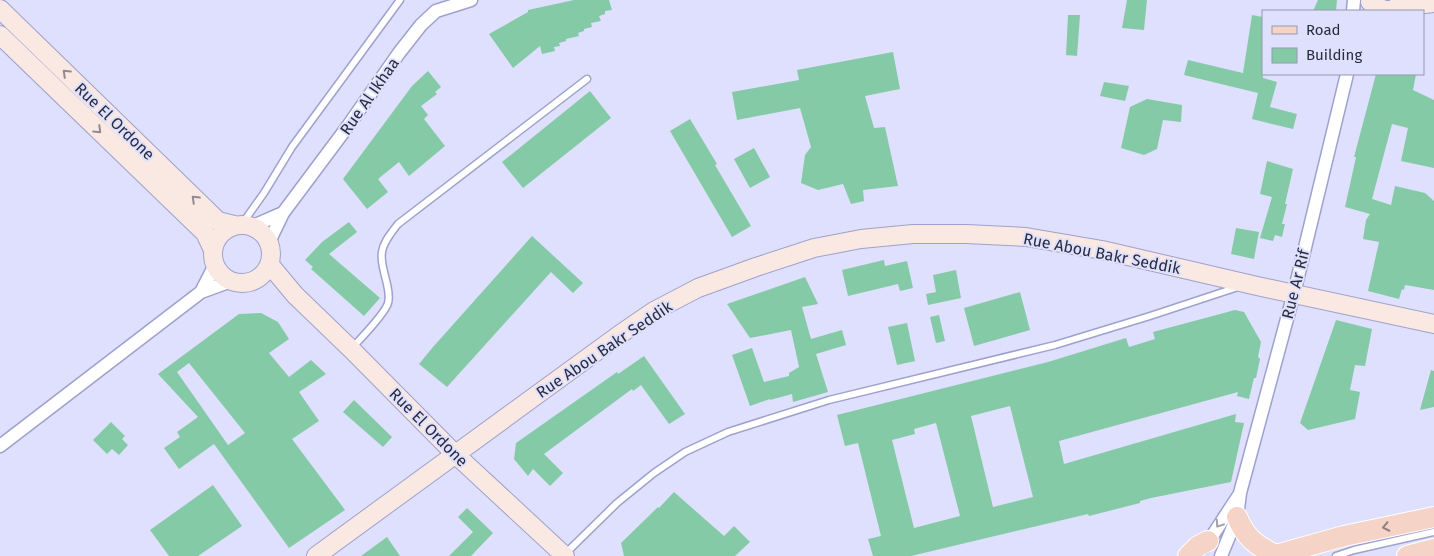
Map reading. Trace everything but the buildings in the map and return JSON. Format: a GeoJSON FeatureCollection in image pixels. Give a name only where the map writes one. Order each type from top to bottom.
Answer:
{"type":"FeatureCollection","features":[{"type":"Feature","properties":{"kind":"main road"},"geometry":{"type":"LineString","coordinates":[[1237,517],[1244,531],[1253,542],[1274,555],[1344,536],[1434,517]]}},
{"type":"Feature","properties":{"kind":"main road"},"geometry":{"type":"LineString","coordinates":[[1188,556],[1198,546],[1204,548]]}},
{"type":"Feature","properties":{"kind":"main road"},"geometry":{"type":"LineString","coordinates":[[1407,556],[1434,550]]}},
{"type":"Feature","properties":{"kind":"street","name":"Rue Al Ikhaa"},"geometry":{"type":"LineString","coordinates":[[269,242],[284,213],[348,126],[398,53],[421,25],[436,11],[471,0]]}},
{"type":"Feature","properties":{"kind":"street"},"geometry":{"type":"LineString","coordinates":[[1354,10],[1365,3],[1388,10]]}},
{"type":"Feature","properties":{"kind":"street"},"geometry":{"type":"LineString","coordinates":[[1398,10],[1409,6],[1434,3]]}},
{"type":"Feature","properties":{"kind":"street","name":"Rue El Ordone"},"geometry":{"type":"LineString","coordinates":[[0,9],[218,222],[243,225]]}},
{"type":"Feature","properties":{"kind":"street","name":"Rue El Ordone"},"geometry":{"type":"LineString","coordinates":[[0,35],[205,233],[214,258]]}},
{"type":"Feature","properties":{"kind":"street","name":"Rue Ar Rif"},"geometry":{"type":"LineString","coordinates":[[1221,556],[1237,517],[1240,493],[1294,293],[1347,75]]}},
{"type":"Feature","properties":{"kind":"street"},"geometry":{"type":"LineString","coordinates":[[201,292],[214,258],[218,237],[228,228],[284,213]]}},
{"type":"Feature","properties":{"kind":"street"},"geometry":{"type":"LineString","coordinates":[[214,258],[221,275],[231,281],[242,283],[254,281],[263,274],[270,265],[272,253],[269,242],[264,234],[243,225]]}},
{"type":"Feature","properties":{"kind":"street","name":"Rue Abou Bakr Seddik"},"geometry":{"type":"LineString","coordinates":[[316,556],[619,334],[654,311],[698,288],[814,248],[860,239],[913,234],[1026,237],[1102,250],[1246,284],[1434,324]]}},
{"type":"Feature","properties":{"kind":"street","name":"Rue El Ordone"},"geometry":{"type":"LineString","coordinates":[[270,265],[296,295],[455,454],[565,555]]}},
{"type":"Feature","properties":{"kind":"street"},"geometry":{"type":"LineString","coordinates":[[0,446],[201,292],[231,281]]}},
{"type":"Feature","properties":{"kind":"street","name":"Rue El Ordone"},"geometry":{"type":"LineString","coordinates":[[254,281],[296,295]]}},
{"type":"Feature","properties":{"kind":"street","name":"Rue Ar Rif"},"geometry":{"type":"LineString","coordinates":[[1204,548],[1240,493]]}},
{"type":"Feature","properties":{"kind":"lane"},"geometry":{"type":"LineString","coordinates":[[243,225],[292,147],[400,0]]}},
{"type":"Feature","properties":{"kind":"lane"},"geometry":{"type":"LineString","coordinates":[[352,349],[388,304],[389,293],[382,266],[381,251],[386,239],[398,224],[587,79]]}},
{"type":"Feature","properties":{"kind":"lane"},"geometry":{"type":"LineString","coordinates":[[565,555],[617,503],[654,473],[685,452],[728,432],[829,400],[1055,344],[1150,316],[1246,284]]}},
{"type":"Feature","properties":{"kind":"lane"},"geometry":{"type":"LineString","coordinates":[[1336,556],[1354,550],[1434,532]]}}]}
